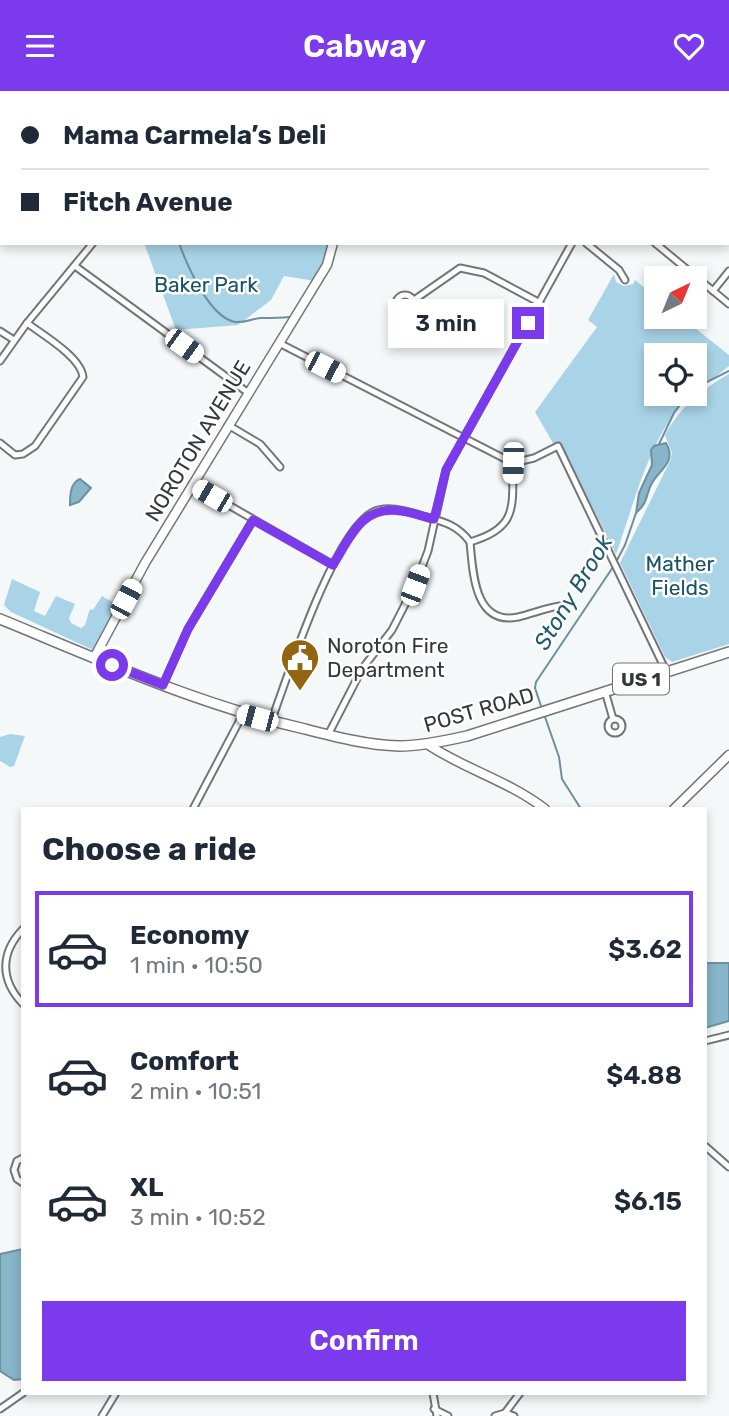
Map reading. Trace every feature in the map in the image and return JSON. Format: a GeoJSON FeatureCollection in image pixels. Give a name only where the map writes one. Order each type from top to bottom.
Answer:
{"type":"FeatureCollection","features":[{"type":"Feature","properties":{"kind":"main road","name":"NOROTON AVENUE"},"geometry":{"type":"LineString","coordinates":[[94,658],[145,563],[327,265],[332,245]]}},
{"type":"Feature","properties":{"kind":"main road","name":"POST ROAD"},"geometry":{"type":"LineString","coordinates":[[0,619],[163,685],[243,714],[373,744],[427,744],[467,736],[729,652]]}},
{"type":"Feature","properties":{"kind":"main road"},"geometry":{"type":"LineString","coordinates":[[427,744],[518,791],[541,807]]}},
{"type":"Feature","properties":{"kind":"main road"},"geometry":{"type":"LineString","coordinates":[[676,807],[729,755]]}},
{"type":"Feature","properties":{"kind":"street"},"geometry":{"type":"LineString","coordinates":[[0,361],[27,323],[91,245]]}},
{"type":"Feature","properties":{"kind":"street"},"geometry":{"type":"LineString","coordinates":[[328,735],[362,669],[392,630],[415,585],[428,551],[446,470],[571,245]]}},
{"type":"Feature","properties":{"kind":"street"},"geometry":{"type":"LineString","coordinates":[[588,245],[619,270],[625,280]]}},
{"type":"Feature","properties":{"kind":"street"},"geometry":{"type":"LineString","coordinates":[[657,245],[729,304]]}},
{"type":"Feature","properties":{"kind":"street"},"geometry":{"type":"LineString","coordinates":[[75,266],[247,392]]}},
{"type":"Feature","properties":{"kind":"street"},"geometry":{"type":"LineString","coordinates":[[414,300],[460,268],[485,273],[540,303]]}},
{"type":"Feature","properties":{"kind":"street"},"geometry":{"type":"LineString","coordinates":[[713,291],[729,271]]}},
{"type":"Feature","properties":{"kind":"street"},"geometry":{"type":"LineString","coordinates":[[0,443],[15,455],[29,452],[44,435],[83,377],[82,369],[71,357],[27,323]]}},
{"type":"Feature","properties":{"kind":"street"},"geometry":{"type":"LineString","coordinates":[[0,331],[14,340]]}},
{"type":"Feature","properties":{"kind":"street"},"geometry":{"type":"LineString","coordinates":[[278,343],[513,463],[534,458],[558,446],[666,671]]}},
{"type":"Feature","properties":{"kind":"street"},"geometry":{"type":"LineString","coordinates":[[228,425],[260,444],[281,467]]}},
{"type":"Feature","properties":{"kind":"street"},"geometry":{"type":"LineString","coordinates":[[470,542],[482,539],[510,517],[513,463]]}},
{"type":"Feature","properties":{"kind":"street"},"geometry":{"type":"LineString","coordinates":[[192,484],[333,565]]}},
{"type":"Feature","properties":{"kind":"street"},"geometry":{"type":"LineString","coordinates":[[271,722],[304,630],[333,565],[356,528],[372,512],[396,510],[454,525],[463,532],[470,542],[475,586],[483,604],[493,615],[519,617],[545,607],[566,605]]}},
{"type":"Feature","properties":{"kind":"street"},"geometry":{"type":"LineString","coordinates":[[163,685],[188,629],[253,520]]}},
{"type":"Feature","properties":{"kind":"street"},"geometry":{"type":"LineString","coordinates":[[605,691],[613,719]]}},
{"type":"Feature","properties":{"kind":"street"},"geometry":{"type":"LineString","coordinates":[[194,807],[243,714]]}},
{"type":"Feature","properties":{"kind":"street"},"geometry":{"type":"LineString","coordinates":[[21,931],[5,950],[0,973],[6,988],[21,1002]]}},
{"type":"Feature","properties":{"kind":"street"},"geometry":{"type":"LineString","coordinates":[[707,1040],[729,1035]]}},
{"type":"Feature","properties":{"kind":"street"},"geometry":{"type":"LineString","coordinates":[[707,1148],[729,1167]]}},
{"type":"Feature","properties":{"kind":"street"},"geometry":{"type":"LineString","coordinates":[[21,1159],[14,1170],[17,1179],[21,1181]]}},
{"type":"Feature","properties":{"kind":"street"},"geometry":{"type":"LineString","coordinates":[[0,1409],[21,1394]]}},
{"type":"Feature","properties":{"kind":"street"},"geometry":{"type":"LineString","coordinates":[[102,1416],[115,1395]]}},
{"type":"Feature","properties":{"kind":"street"},"geometry":{"type":"LineString","coordinates":[[433,1395],[437,1416]]}},
{"type":"Feature","properties":{"kind":"street"},"geometry":{"type":"LineString","coordinates":[[505,1413],[518,1395]]}},
{"type":"Feature","properties":{"kind":"street"},"geometry":{"type":"LineString","coordinates":[[434,1409],[449,1416]]}},
{"type":"Feature","properties":{"kind":"street"},"geometry":{"type":"LineString","coordinates":[[495,1416],[505,1413],[514,1416]]}},
{"type":"Feature","properties":{"kind":"green space","name":"Baker Park"},"geometry":{"type":"Polygon","coordinates":[[[145,245],[329,245],[315,281],[284,276],[271,300],[238,325],[176,330],[145,245]]]}},
{"type":"Feature","properties":{"kind":"green space"},"geometry":{"type":"Polygon","coordinates":[[[614,274],[616,282],[624,286],[633,284],[635,280],[644,287],[644,329],[696,329],[729,355],[729,366],[707,383],[707,343],[644,343],[644,406],[681,406],[655,446],[616,554],[568,459],[553,443],[535,412],[597,327],[588,320],[614,274]]]}},
{"type":"Feature","properties":{"kind":"green space","name":"Mather Fields"},"geometry":{"type":"Polygon","coordinates":[[[729,374],[729,644],[672,662],[665,657],[620,563],[670,461],[672,453],[665,435],[686,406],[707,406],[709,386],[729,374]]]}},
{"type":"Feature","properties":{"kind":"green space"},"geometry":{"type":"Polygon","coordinates":[[[12,579],[40,592],[34,611],[45,616],[56,596],[75,604],[69,618],[71,623],[81,628],[85,625],[90,609],[93,610],[102,596],[118,605],[93,650],[11,612],[4,605],[12,579]]]}},
{"type":"Feature","properties":{"kind":"green space"},"geometry":{"type":"Polygon","coordinates":[[[10,734],[25,736],[14,766],[10,767],[0,761],[0,737],[10,734]]]}},
{"type":"Feature","properties":{"kind":"shaded area"},"geometry":{"type":"Polygon","coordinates":[[[666,443],[669,460],[652,483],[645,501],[636,513],[639,493],[652,465],[651,450],[654,446],[666,443]]]}},
{"type":"Feature","properties":{"kind":"shaded area"},"geometry":{"type":"Polygon","coordinates":[[[80,479],[91,488],[79,502],[70,505],[72,487],[80,479]]]}},
{"type":"Feature","properties":{"kind":"shaded area"},"geometry":{"type":"Polygon","coordinates":[[[707,963],[729,963],[729,1021],[707,1027],[707,963]]]}},
{"type":"Feature","properties":{"kind":"shaded area"},"geometry":{"type":"Polygon","coordinates":[[[21,1249],[21,1379],[14,1380],[0,1371],[0,1254],[21,1249]]]}},
{"type":"Feature","properties":{"kind":"waterway"},"geometry":{"type":"LineString","coordinates":[[180,245],[200,289],[216,311],[225,318],[239,322],[289,317]]}},
{"type":"Feature","properties":{"kind":"waterway","name":"Stony Brook"},"geometry":{"type":"LineString","coordinates":[[707,382],[729,371]]}},
{"type":"Feature","properties":{"kind":"waterway","name":"Stony Brook"},"geometry":{"type":"LineString","coordinates":[[659,444],[679,406]]}},
{"type":"Feature","properties":{"kind":"waterway","name":"Stony Brook"},"geometry":{"type":"LineString","coordinates":[[616,562],[636,513]]}},
{"type":"Feature","properties":{"kind":"waterway","name":"Stony Brook"},"geometry":{"type":"LineString","coordinates":[[542,709],[535,688],[536,682],[613,567]]}},
{"type":"Feature","properties":{"kind":"waterway","name":"Stony Brook"},"geometry":{"type":"LineString","coordinates":[[544,714],[559,757],[562,779],[580,807]]}},
{"type":"Feature","properties":{"kind":"place","name":"Noroton Fire Department"},"geometry":{"type":"Point","coordinates":[300,692]}},
{"type":"Feature","properties":{"kind":"route"},"geometry":{"type":"LineString","coordinates":[[112,665],[163,685],[188,629],[253,520],[333,565],[356,528],[372,512],[387,509],[434,519],[446,470],[528,323]]}}]}
